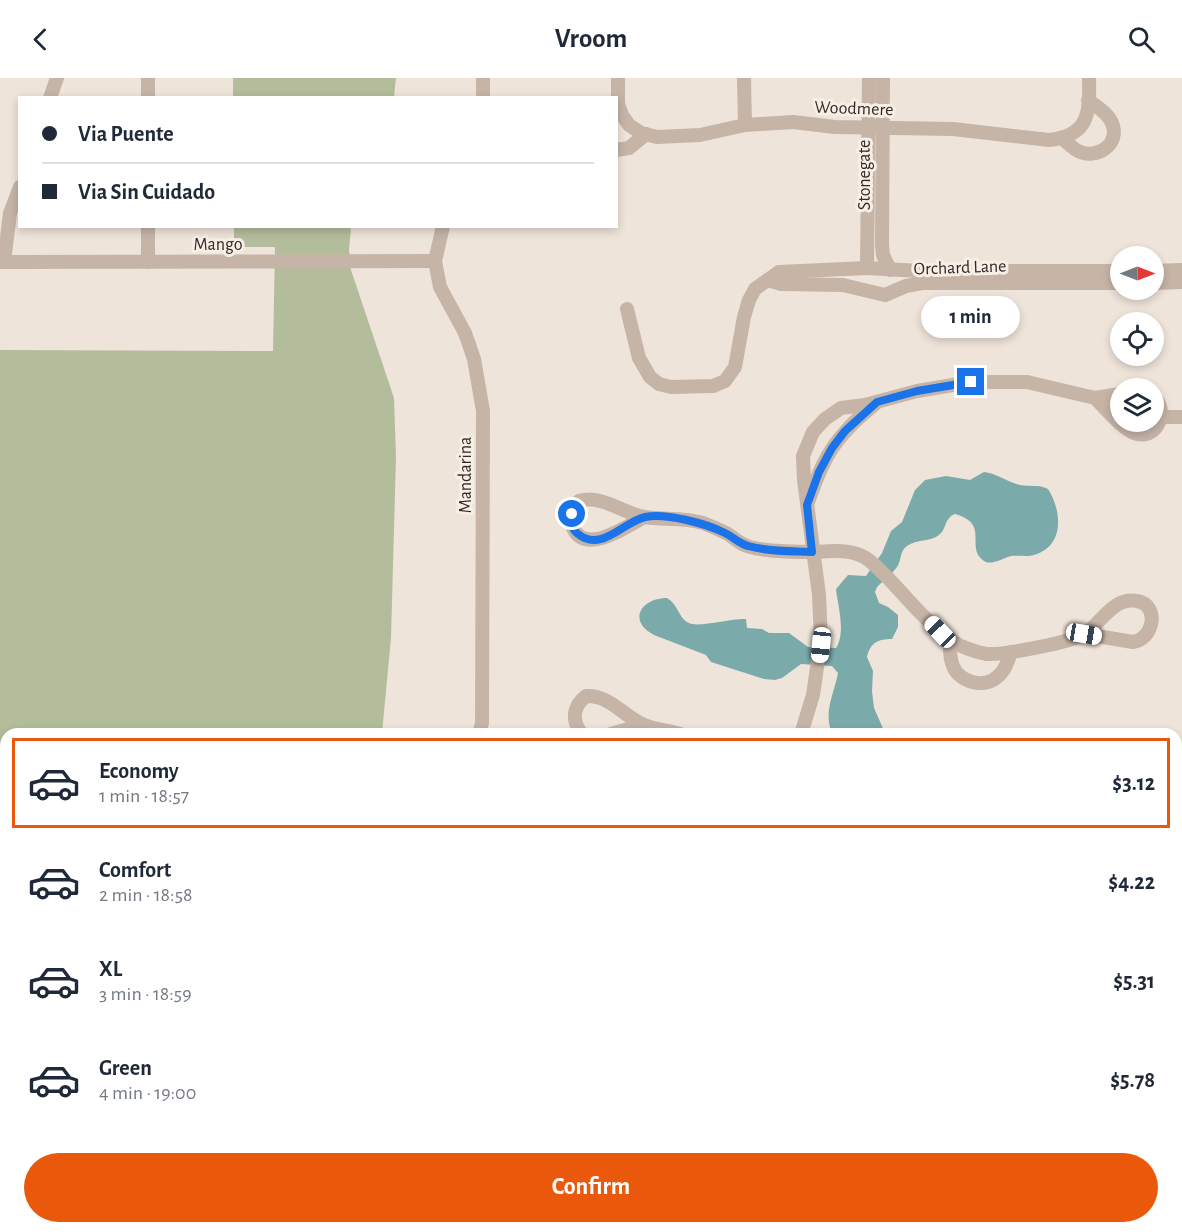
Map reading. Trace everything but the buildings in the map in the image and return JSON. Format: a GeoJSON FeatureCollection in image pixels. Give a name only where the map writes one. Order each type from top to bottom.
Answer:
{"type":"FeatureCollection","features":[{"type":"Feature","properties":{"kind":"street"},"geometry":{"type":"LineString","coordinates":[[51,96],[57,78]]}},
{"type":"Feature","properties":{"kind":"street"},"geometry":{"type":"LineString","coordinates":[[148,78],[148,96]]}},
{"type":"Feature","properties":{"kind":"street"},"geometry":{"type":"LineString","coordinates":[[483,78],[483,96]]}},
{"type":"Feature","properties":{"kind":"street"},"geometry":{"type":"LineString","coordinates":[[618,78],[619,108],[629,125],[646,134],[629,148],[618,150]]}},
{"type":"Feature","properties":{"kind":"street"},"geometry":{"type":"LineString","coordinates":[[744,78],[745,124]]}},
{"type":"Feature","properties":{"kind":"street","name":"Stonegate"},"geometry":{"type":"LineString","coordinates":[[869,78],[875,127],[883,255],[890,270]]}},
{"type":"Feature","properties":{"kind":"street","name":"Stonegate"},"geometry":{"type":"LineString","coordinates":[[870,291],[875,127],[883,78]]}},
{"type":"Feature","properties":{"kind":"street"},"geometry":{"type":"LineString","coordinates":[[1089,78],[1089,100],[1085,120],[1080,130],[1063,139],[1079,152],[1095,154],[1104,151],[1110,145],[1114,129],[1112,121],[1089,100]]}},
{"type":"Feature","properties":{"kind":"street","name":"Woodmere"},"geometry":{"type":"LineString","coordinates":[[646,134],[657,137],[700,135],[745,124],[793,122],[835,126],[952,129],[1049,140],[1063,139]]}},
{"type":"Feature","properties":{"kind":"street"},"geometry":{"type":"LineString","coordinates":[[2,262],[10,213],[18,192]]}},
{"type":"Feature","properties":{"kind":"street"},"geometry":{"type":"LineString","coordinates":[[148,228],[148,262]]}},
{"type":"Feature","properties":{"kind":"street","name":"Mandarina"},"geometry":{"type":"LineString","coordinates":[[443,228],[435,261],[440,287],[465,333],[474,359],[483,411],[481,728]]}},
{"type":"Feature","properties":{"kind":"street","name":"Mango"},"geometry":{"type":"LineString","coordinates":[[2,262],[435,261]]}},
{"type":"Feature","properties":{"kind":"street","name":"Orchard Lane"},"geometry":{"type":"LineString","coordinates":[[768,280],[779,272],[869,268],[1110,271]]}},
{"type":"Feature","properties":{"kind":"street"},"geometry":{"type":"LineString","coordinates":[[1164,271],[1182,270]]}},
{"type":"Feature","properties":{"kind":"street"},"geometry":{"type":"LineString","coordinates":[[627,309],[639,357],[650,377],[659,384],[671,387],[713,386],[725,381],[735,367],[749,300],[755,290],[768,280]]}},
{"type":"Feature","properties":{"kind":"street","name":"Orchard Lane"},"geometry":{"type":"LineString","coordinates":[[768,280],[781,284],[843,285],[885,295],[906,286],[922,284],[1110,283]]}},
{"type":"Feature","properties":{"kind":"street"},"geometry":{"type":"LineString","coordinates":[[1164,283],[1182,282]]}},
{"type":"Feature","properties":{"kind":"street"},"geometry":{"type":"LineString","coordinates":[[803,728],[819,670],[821,645],[819,595],[812,552],[804,456],[813,432],[841,408],[971,382],[1027,382],[1095,398],[1110,395]]}},
{"type":"Feature","properties":{"kind":"street"},"geometry":{"type":"LineString","coordinates":[[1095,398],[1110,413]]}},
{"type":"Feature","properties":{"kind":"street"},"geometry":{"type":"LineString","coordinates":[[807,505],[819,472],[838,440],[877,402]]}},
{"type":"Feature","properties":{"kind":"street"},"geometry":{"type":"LineString","coordinates":[[1164,417],[1182,417]]}},
{"type":"Feature","properties":{"kind":"street"},"geometry":{"type":"LineString","coordinates":[[820,425],[838,440]]}},
{"type":"Feature","properties":{"kind":"street"},"geometry":{"type":"LineString","coordinates":[[1131,432],[1143,435],[1150,432]]}},
{"type":"Feature","properties":{"kind":"street"},"geometry":{"type":"LineString","coordinates":[[644,517],[594,541],[580,536],[574,531],[571,522],[575,507],[579,501],[585,499],[600,501],[644,517],[701,523],[747,546],[812,552],[843,551],[864,556],[940,632],[962,647],[984,654],[1011,652],[1068,640],[1084,634],[1121,603],[1137,601],[1144,603],[1150,609],[1152,624],[1147,636],[1140,641],[1084,634]]}},
{"type":"Feature","properties":{"kind":"street"},"geometry":{"type":"LineString","coordinates":[[950,638],[949,656],[953,669],[961,677],[972,682],[993,681],[1000,675],[1011,652]]}},
{"type":"Feature","properties":{"kind":"street"},"geometry":{"type":"LineString","coordinates":[[578,728],[574,715],[580,700],[586,696],[609,701],[642,725],[655,728]]}},
{"type":"Feature","properties":{"kind":"street"},"geometry":{"type":"LineString","coordinates":[[632,728],[642,725]]}},
{"type":"Feature","properties":{"kind":"green space"},"geometry":{"type":"Polygon","coordinates":[[[233,78],[396,78],[394,96],[233,96],[233,78]]]}},
{"type":"Feature","properties":{"kind":"green space"},"geometry":{"type":"Polygon","coordinates":[[[234,228],[351,228],[349,250],[351,270],[394,398],[396,457],[391,638],[382,728],[0,728],[0,350],[273,351],[275,247],[234,247],[234,228]]]}},
{"type":"Feature","properties":{"kind":"water"},"geometry":{"type":"Polygon","coordinates":[[[984,472],[1020,485],[1048,489],[1058,517],[1056,536],[1051,544],[1034,555],[1011,556],[987,562],[978,555],[975,530],[972,524],[966,518],[955,514],[949,518],[939,535],[904,548],[897,567],[877,587],[875,592],[879,603],[898,615],[898,627],[892,639],[879,641],[873,645],[867,657],[873,671],[874,708],[883,728],[831,728],[830,703],[838,673],[832,666],[801,664],[782,678],[764,679],[711,662],[706,655],[654,635],[641,623],[639,617],[644,606],[658,599],[667,598],[689,623],[746,619],[747,628],[762,629],[769,633],[789,633],[808,647],[836,648],[841,627],[836,589],[848,575],[866,576],[882,553],[891,531],[902,522],[915,490],[925,480],[946,476],[970,480],[984,472]]]}},
{"type":"Feature","properties":{"kind":"route"},"geometry":{"type":"LineString","coordinates":[[572,514],[571,522],[574,531],[585,539],[594,541],[644,517],[670,518],[701,523],[747,546],[812,552],[807,505],[819,472],[832,448],[845,431],[877,402],[917,391],[971,382]]}}]}
